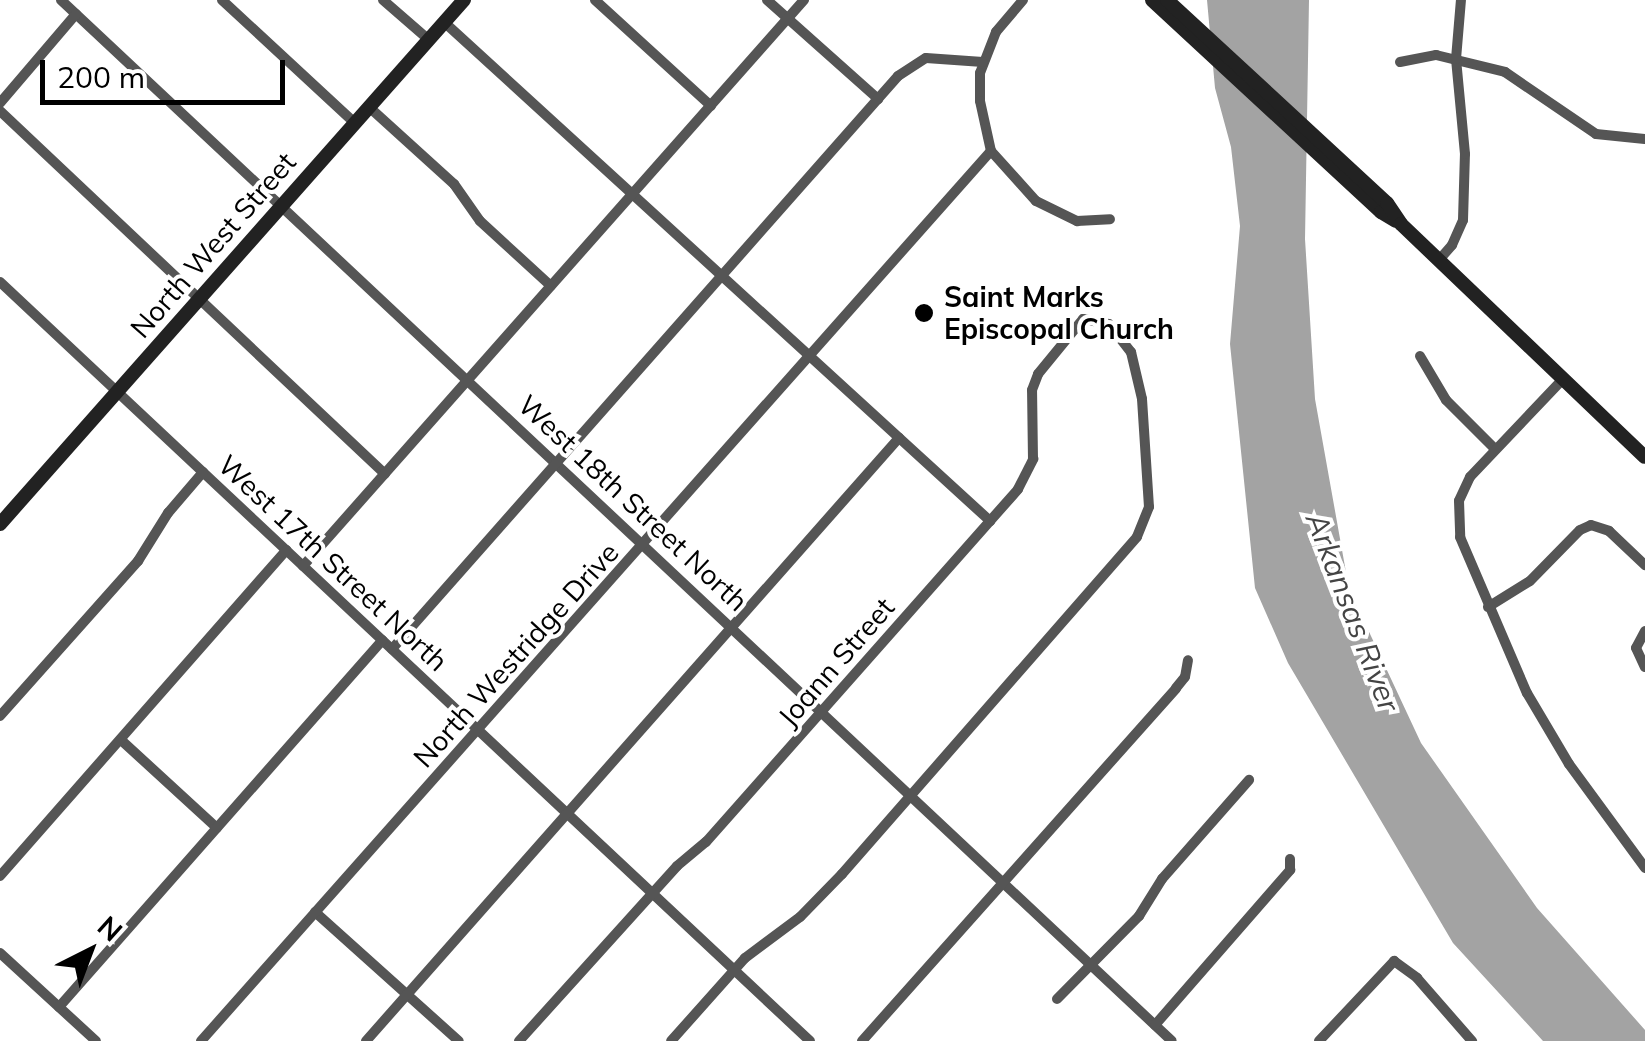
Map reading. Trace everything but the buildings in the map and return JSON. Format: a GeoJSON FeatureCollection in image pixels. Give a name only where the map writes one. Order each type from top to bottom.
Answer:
{"type":"FeatureCollection","features":[{"type":"Feature","properties":{"kind":"main road","name":"North West Street"},"geometry":{"type":"LineString","coordinates":[[0,524],[464,0]]}},
{"type":"Feature","properties":{"kind":"main road"},"geometry":{"type":"LineString","coordinates":[[1152,0],[1191,29],[1325,152],[1387,203],[1401,224],[1645,457]]}},
{"type":"Feature","properties":{"kind":"main road"},"geometry":{"type":"LineString","coordinates":[[1167,0],[1191,29]]}},
{"type":"Feature","properties":{"kind":"street","name":"West 18th Street North"},"geometry":{"type":"LineString","coordinates":[[61,0],[1172,1041]]}},
{"type":"Feature","properties":{"kind":"street"},"geometry":{"type":"LineString","coordinates":[[222,0],[354,122]]}},
{"type":"Feature","properties":{"kind":"street"},"geometry":{"type":"LineString","coordinates":[[383,0],[428,40]]}},
{"type":"Feature","properties":{"kind":"street"},"geometry":{"type":"LineString","coordinates":[[596,0],[710,106]]}},
{"type":"Feature","properties":{"kind":"street"},"geometry":{"type":"LineString","coordinates":[[768,0],[878,99]]}},
{"type":"Feature","properties":{"kind":"street"},"geometry":{"type":"LineString","coordinates":[[303,566],[804,0]]}},
{"type":"Feature","properties":{"kind":"street"},"geometry":{"type":"LineString","coordinates":[[1023,0],[996,32],[982,62],[980,101],[991,151],[1036,201],[1076,221],[1110,218]]}},
{"type":"Feature","properties":{"kind":"street"},"geometry":{"type":"LineString","coordinates":[[1439,260],[1452,245],[1463,220],[1465,154],[1456,59],[1461,0]]}},
{"type":"Feature","properties":{"kind":"street"},"geometry":{"type":"LineString","coordinates":[[0,103],[76,14]]}},
{"type":"Feature","properties":{"kind":"street"},"geometry":{"type":"LineString","coordinates":[[444,22],[990,522]]}},
{"type":"Feature","properties":{"kind":"street"},"geometry":{"type":"LineString","coordinates":[[1400,62],[1436,55],[1505,72],[1596,134],[1645,139]]}},
{"type":"Feature","properties":{"kind":"street"},"geometry":{"type":"LineString","coordinates":[[392,649],[898,76],[926,58],[982,62]]}},
{"type":"Feature","properties":{"kind":"street"},"geometry":{"type":"LineString","coordinates":[[368,107],[454,184],[480,221],[552,286]]}},
{"type":"Feature","properties":{"kind":"street"},"geometry":{"type":"LineString","coordinates":[[0,111],[385,474]]}},
{"type":"Feature","properties":{"kind":"street","name":"North Westridge Drive"},"geometry":{"type":"LineString","coordinates":[[201,1041],[991,151]]}},
{"type":"Feature","properties":{"kind":"street","name":"West 17th Street North"},"geometry":{"type":"LineString","coordinates":[[0,282],[810,1041]]}},
{"type":"Feature","properties":{"kind":"street"},"geometry":{"type":"LineString","coordinates":[[0,304],[11,292]]}},
{"type":"Feature","properties":{"kind":"street","name":"Joann Street"},"geometry":{"type":"LineString","coordinates":[[519,1041],[652,894],[706,842],[1018,488],[1033,459],[1032,390],[1047,360],[1084,319],[1109,324],[1126,342],[1136,366],[1149,507],[1146,521],[1128,550],[911,797]]}},
{"type":"Feature","properties":{"kind":"street"},"geometry":{"type":"LineString","coordinates":[[1420,356],[1446,400],[1495,449]]}},
{"type":"Feature","properties":{"kind":"street"},"geometry":{"type":"LineString","coordinates":[[1563,378],[1495,449],[1464,488],[1457,518],[1460,538],[1527,693],[1569,764],[1645,868]]}},
{"type":"Feature","properties":{"kind":"street"},"geometry":{"type":"LineString","coordinates":[[366,1041],[899,438]]}},
{"type":"Feature","properties":{"kind":"street"},"geometry":{"type":"LineString","coordinates":[[0,716],[138,561],[168,513],[203,472]]}},
{"type":"Feature","properties":{"kind":"street"},"geometry":{"type":"LineString","coordinates":[[1488,606],[1530,581],[1580,530],[1591,525],[1609,531],[1645,565]]}},
{"type":"Feature","properties":{"kind":"street"},"geometry":{"type":"LineString","coordinates":[[0,876],[286,550]]}},
{"type":"Feature","properties":{"kind":"street"},"geometry":{"type":"LineString","coordinates":[[1645,630],[1636,648],[1645,668]]}},
{"type":"Feature","properties":{"kind":"street"},"geometry":{"type":"LineString","coordinates":[[58,1007],[382,640]]}},
{"type":"Feature","properties":{"kind":"street"},"geometry":{"type":"LineString","coordinates":[[862,1041],[1176,688],[1185,677],[1188,660]]}},
{"type":"Feature","properties":{"kind":"street"},"geometry":{"type":"LineString","coordinates":[[121,740],[216,828]]}},
{"type":"Feature","properties":{"kind":"street"},"geometry":{"type":"LineString","coordinates":[[1057,999],[1092,966],[1249,780]]}},
{"type":"Feature","properties":{"kind":"street"},"geometry":{"type":"LineString","coordinates":[[671,1041],[734,970],[771,936],[800,917],[911,797]]}},
{"type":"Feature","properties":{"kind":"street"},"geometry":{"type":"LineString","coordinates":[[1154,1025],[1290,870],[1290,859]]}},
{"type":"Feature","properties":{"kind":"street"},"geometry":{"type":"LineString","coordinates":[[315,912],[460,1041]]}},
{"type":"Feature","properties":{"kind":"street"},"geometry":{"type":"LineString","coordinates":[[0,953],[96,1041]]}},
{"type":"Feature","properties":{"kind":"street"},"geometry":{"type":"LineString","coordinates":[[1319,1041],[1384,968],[1401,962],[1472,1041]]}},
{"type":"Feature","properties":{"kind":"water","name":"Arkansas River"},"geometry":{"type":"Polygon","coordinates":[[[1207,0],[1309,0],[1305,239],[1315,399],[1349,589],[1421,743],[1537,908],[1645,1030],[1645,1041],[1543,1041],[1453,943],[1288,663],[1255,588],[1230,344],[1240,226],[1231,147],[1215,88],[1207,0]]]}},
{"type":"Feature","properties":{"kind":"place","name":"Saint Marks Episcopal Church"},"geometry":{"type":"Point","coordinates":[924,313]}}]}
